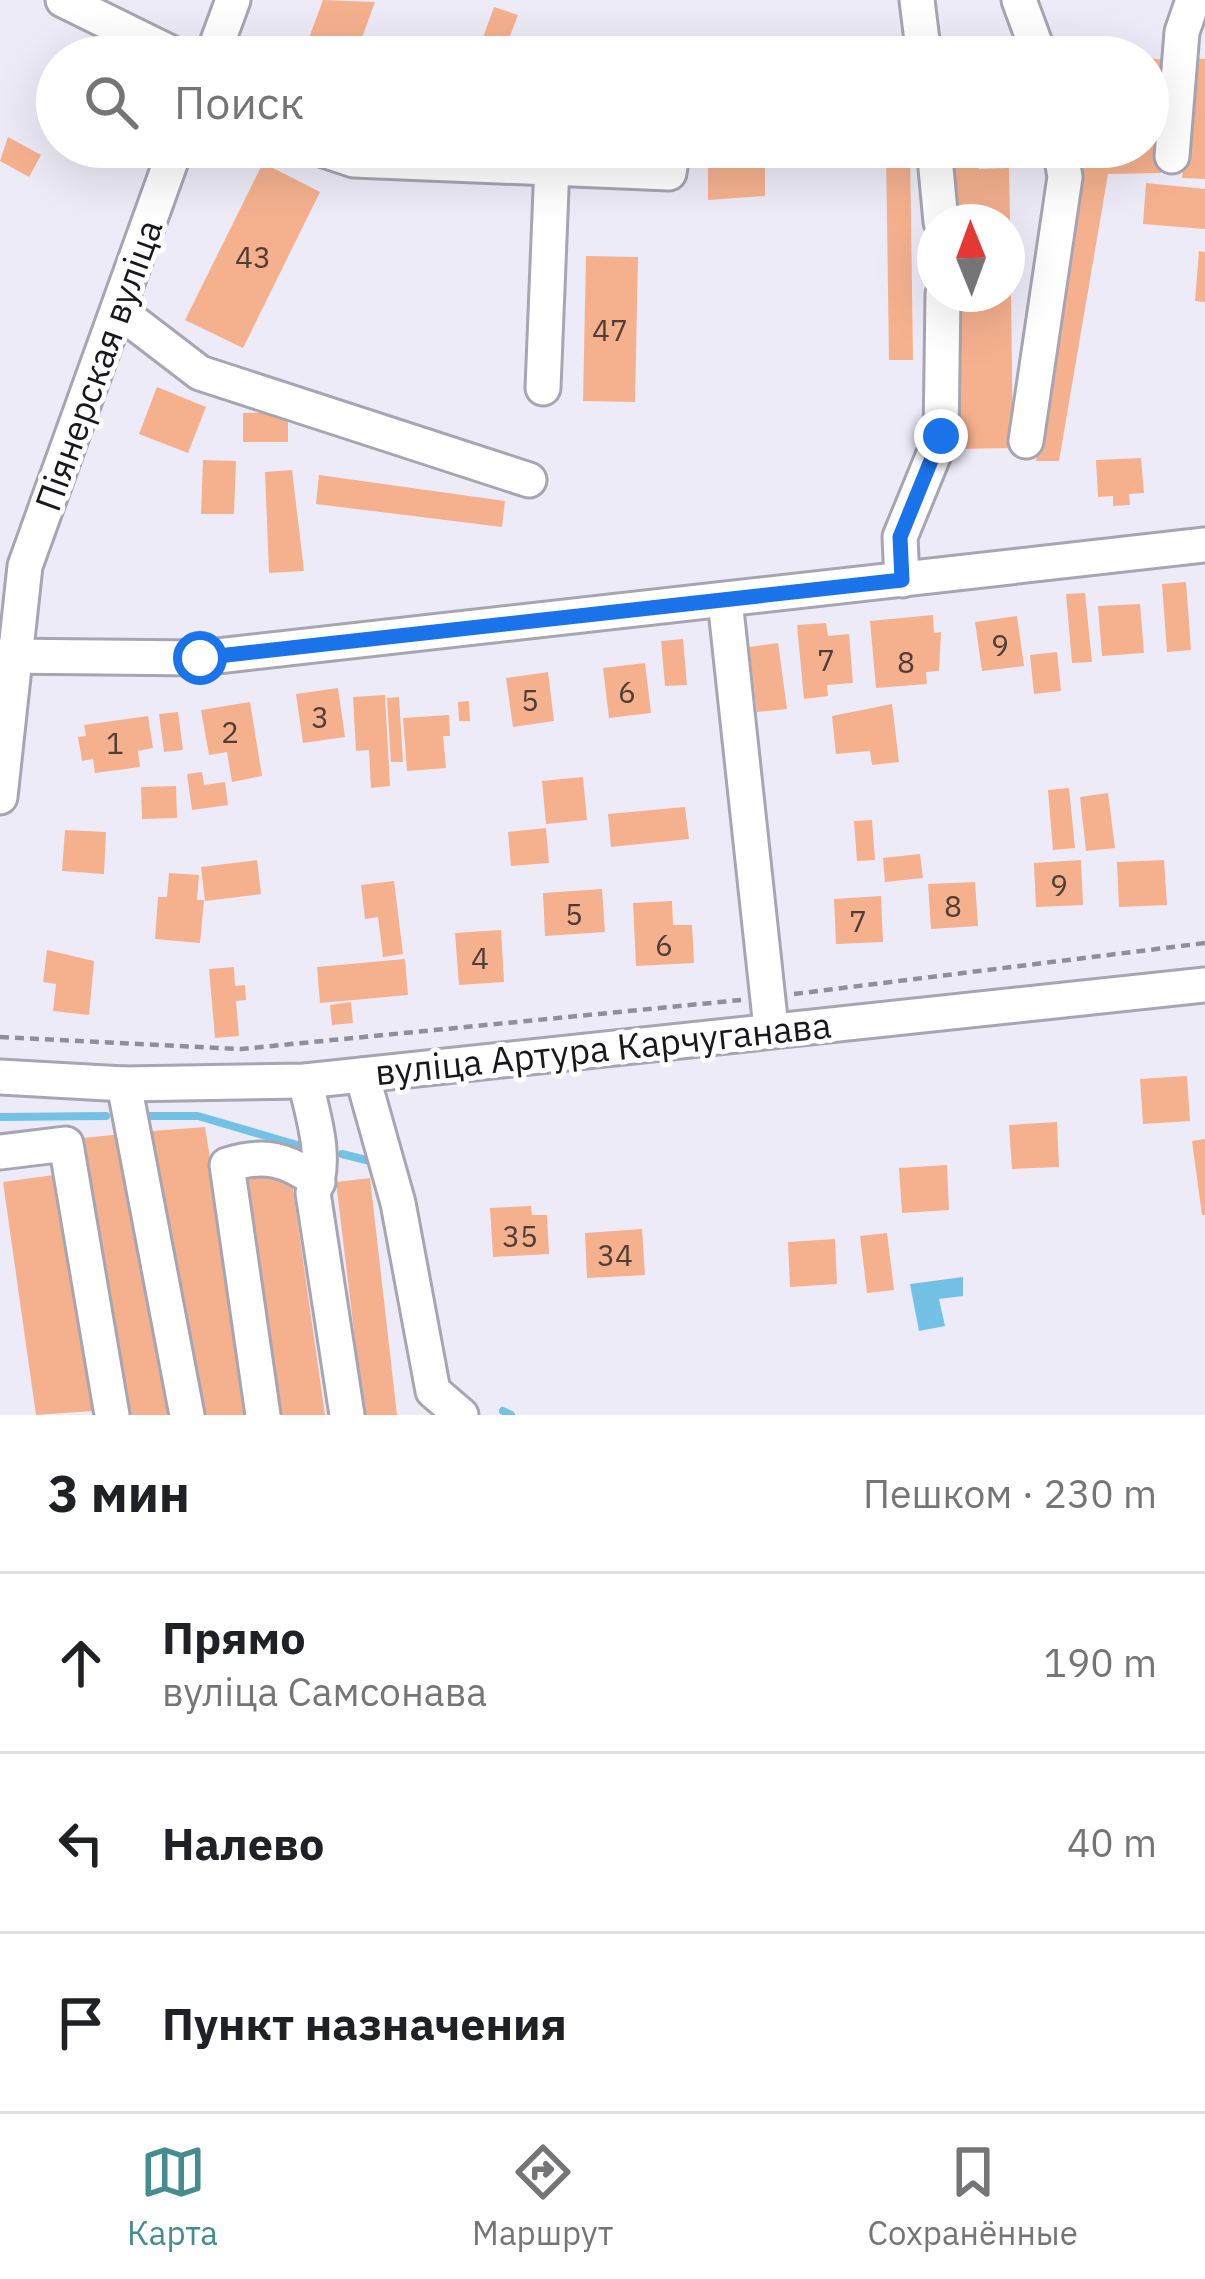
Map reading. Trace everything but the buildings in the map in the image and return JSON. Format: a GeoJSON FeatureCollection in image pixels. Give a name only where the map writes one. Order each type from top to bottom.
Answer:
{"type":"FeatureCollection","features":[{"type":"Feature","properties":{"kind":"street"},"geometry":{"type":"LineString","coordinates":[[63,0],[136,36]]}},
{"type":"Feature","properties":{"kind":"street"},"geometry":{"type":"LineString","coordinates":[[220,36],[233,0]]}},
{"type":"Feature","properties":{"kind":"street"},"geometry":{"type":"LineString","coordinates":[[917,0],[921,36]]}},
{"type":"Feature","properties":{"kind":"street"},"geometry":{"type":"LineString","coordinates":[[1018,0],[1032,36]]}},
{"type":"Feature","properties":{"kind":"street"},"geometry":{"type":"LineString","coordinates":[[1172,156],[1182,32],[1193,0]]}},
{"type":"Feature","properties":{"kind":"street","name":"Піянерская вуліца"},"geometry":{"type":"LineString","coordinates":[[0,797],[10,655],[26,566],[169,168]]}},
{"type":"Feature","properties":{"kind":"street"},"geometry":{"type":"LineString","coordinates":[[543,388],[552,168]]}},
{"type":"Feature","properties":{"kind":"street"},"geometry":{"type":"LineString","coordinates":[[596,168],[669,173],[670,168]]}},
{"type":"Feature","properties":{"kind":"street"},"geometry":{"type":"LineString","coordinates":[[936,168],[939,204]]}},
{"type":"Feature","properties":{"kind":"street"},"geometry":{"type":"LineString","coordinates":[[1026,440],[1064,168]]}},
{"type":"Feature","properties":{"kind":"street"},"geometry":{"type":"LineString","coordinates":[[119,311],[200,373],[529,480]]}},
{"type":"Feature","properties":{"kind":"street"},"geometry":{"type":"LineString","coordinates":[[902,580],[900,537],[941,436],[943,312]]}},
{"type":"Feature","properties":{"kind":"street"},"geometry":{"type":"LineString","coordinates":[[10,655],[200,658],[1205,545]]}},
{"type":"Feature","properties":{"kind":"street"},"geometry":{"type":"LineString","coordinates":[[725,600],[770,1013]]}},
{"type":"Feature","properties":{"kind":"street","name":"вуліца Артура Карчуганава"},"geometry":{"type":"LineString","coordinates":[[0,1077],[124,1084],[305,1081],[770,1013],[1205,985]]}},
{"type":"Feature","properties":{"kind":"street"},"geometry":{"type":"LineString","coordinates":[[362,1075],[398,1203],[433,1391],[461,1415]]}},
{"type":"Feature","properties":{"kind":"street"},"geometry":{"type":"LineString","coordinates":[[305,1081],[318,1133],[318,1182],[313,1193],[347,1415]]}},
{"type":"Feature","properties":{"kind":"street"},"geometry":{"type":"LineString","coordinates":[[124,1084],[187,1415]]}},
{"type":"Feature","properties":{"kind":"street"},"geometry":{"type":"LineString","coordinates":[[0,1152],[66,1144],[112,1415]]}},
{"type":"Feature","properties":{"kind":"street"},"geometry":{"type":"LineString","coordinates":[[262,1415],[227,1165],[248,1159],[287,1159],[318,1182]]}},
{"type":"Feature","properties":{"kind":"path"},"geometry":{"type":"LineString","coordinates":[[0,1036],[241,1049],[770,1013],[1205,943]]}},
{"type":"Feature","properties":{"kind":"water"},"geometry":{"type":"Polygon","coordinates":[[[963,1277],[963,1296],[939,1299],[945,1326],[919,1331],[910,1284],[963,1277]]]}},
{"type":"Feature","properties":{"kind":"waterway"},"geometry":{"type":"LineString","coordinates":[[0,1117],[106,1116]]}},
{"type":"Feature","properties":{"kind":"waterway"},"geometry":{"type":"LineString","coordinates":[[148,1116],[198,1116],[304,1147]]}},
{"type":"Feature","properties":{"kind":"waterway"},"geometry":{"type":"LineString","coordinates":[[342,1154],[374,1162]]}},
{"type":"Feature","properties":{"kind":"waterway"},"geometry":{"type":"LineString","coordinates":[[503,1411],[511,1415]]}},
{"type":"Feature","properties":{"kind":"route"},"geometry":{"type":"LineString","coordinates":[[200,658],[902,580],[900,537],[941,436]]}}]}
